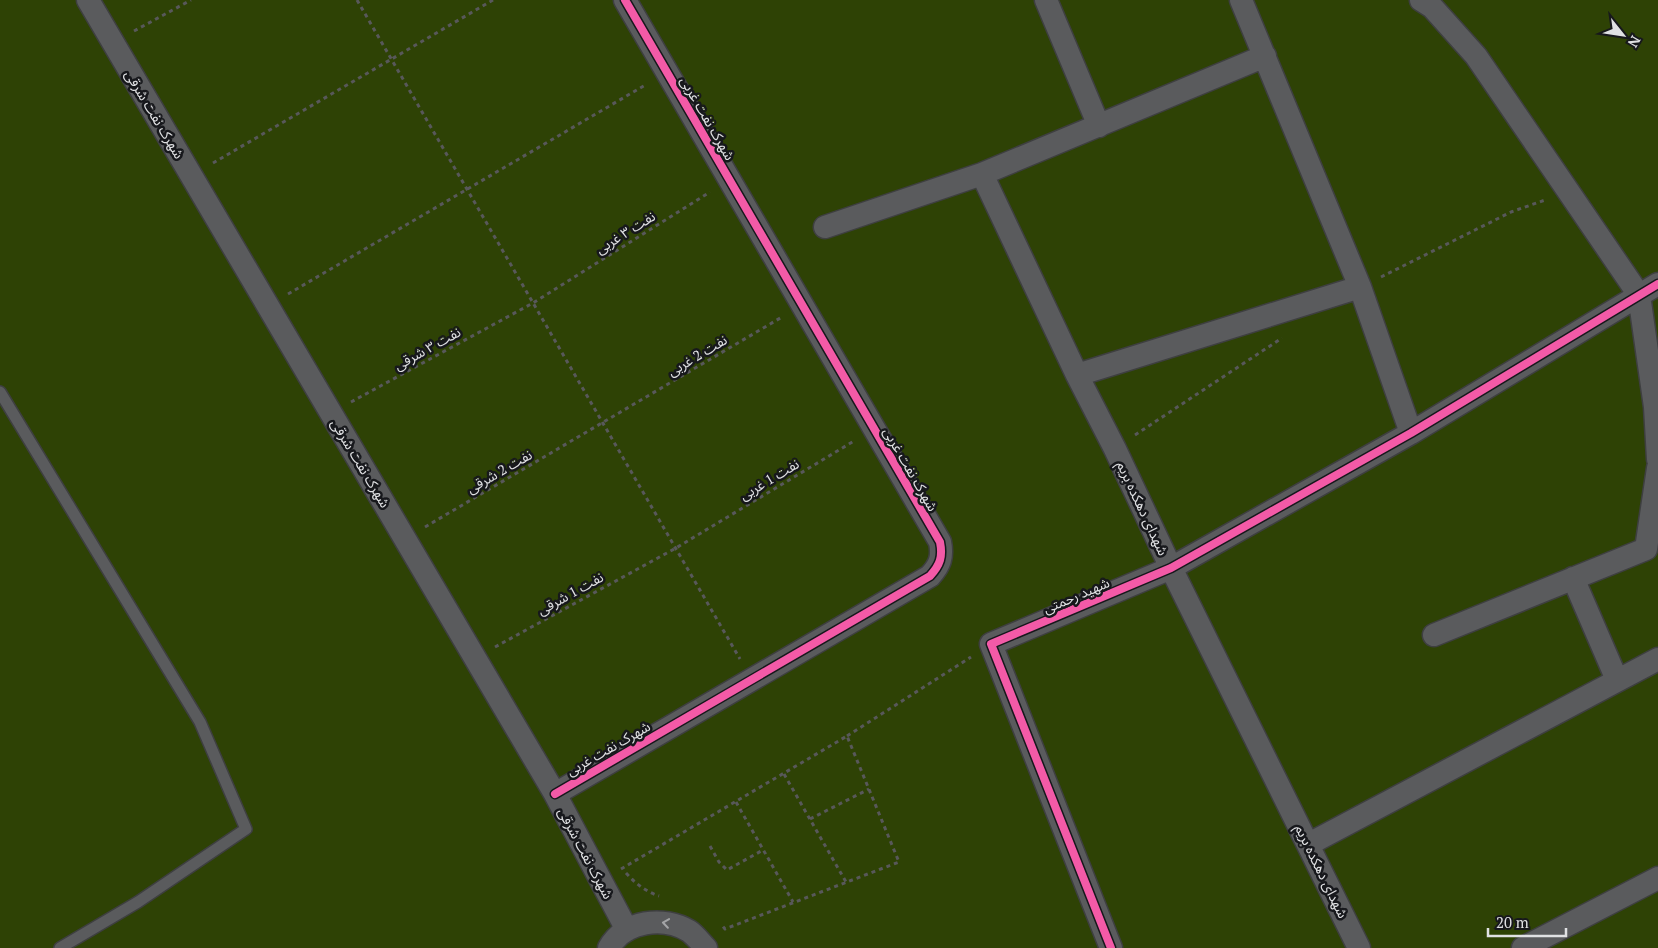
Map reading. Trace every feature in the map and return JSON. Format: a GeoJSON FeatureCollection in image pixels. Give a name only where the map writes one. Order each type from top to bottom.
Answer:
{"type":"FeatureCollection","features":[{"type":"Feature","properties":{"kind":"street","name":"شهرک نفت شرقی"},"geometry":{"type":"LineString","coordinates":[[88,0],[555,794],[626,930]]}},
{"type":"Feature","properties":{"kind":"street","name":"شهرک نفت غربی"},"geometry":{"type":"LineString","coordinates":[[555,794],[930,576],[940,561],[942,552],[940,542],[625,0]]}},
{"type":"Feature","properties":{"kind":"street"},"geometry":{"type":"LineString","coordinates":[[1046,0],[1099,126]]}},
{"type":"Feature","properties":{"kind":"street"},"geometry":{"type":"LineString","coordinates":[[1241,0],[1360,287],[1412,433]]}},
{"type":"Feature","properties":{"kind":"street"},"geometry":{"type":"LineString","coordinates":[[1434,2],[1649,289],[1658,460]]}},
{"type":"Feature","properties":{"kind":"street"},"geometry":{"type":"LineString","coordinates":[[825,227],[982,174],[1265,56]]}},
{"type":"Feature","properties":{"kind":"street","name":"شهدای دهکده بریم"},"geometry":{"type":"LineString","coordinates":[[982,174],[1171,568],[1359,948]]}},
{"type":"Feature","properties":{"kind":"street"},"geometry":{"type":"LineString","coordinates":[[1077,375],[1360,287]]}},
{"type":"Feature","properties":{"kind":"street","name":"شهید رحمتی"},"geometry":{"type":"LineString","coordinates":[[991,644],[1171,568],[1412,433],[1649,289]]}},
{"type":"Feature","properties":{"kind":"street"},"geometry":{"type":"LineString","coordinates":[[1434,635],[1646,548],[1658,468]]}},
{"type":"Feature","properties":{"kind":"street"},"geometry":{"type":"LineString","coordinates":[[1573,578],[1617,680]]}},
{"type":"Feature","properties":{"kind":"street"},"geometry":{"type":"LineString","coordinates":[[991,644],[1111,948]]}},
{"type":"Feature","properties":{"kind":"street"},"geometry":{"type":"LineString","coordinates":[[1309,844],[1658,659]]}},
{"type":"Feature","properties":{"kind":"street"},"geometry":{"type":"LineString","coordinates":[[1523,948],[1658,878]]}},
{"type":"Feature","properties":{"kind":"street"},"geometry":{"type":"LineString","coordinates":[[609,948],[626,930],[648,922],[670,923],[690,932],[706,948]]}},
{"type":"Feature","properties":{"kind":"lane"},"geometry":{"type":"LineString","coordinates":[[0,392],[200,722],[246,829],[138,902],[60,948]]}},
{"type":"Feature","properties":{"kind":"path"},"geometry":{"type":"LineString","coordinates":[[113,42],[191,0]]}},
{"type":"Feature","properties":{"kind":"path"},"geometry":{"type":"LineString","coordinates":[[357,0],[752,679]]}},
{"type":"Feature","properties":{"kind":"path"},"geometry":{"type":"LineString","coordinates":[[191,175],[493,0]]}},
{"type":"Feature","properties":{"kind":"path"},"geometry":{"type":"LineString","coordinates":[[268,306],[466,188],[667,72]]}},
{"type":"Feature","properties":{"kind":"path"},"geometry":{"type":"LineString","coordinates":[[600,880],[847,736],[991,644]]}},
{"type":"Feature","properties":{"kind":"path"},"geometry":{"type":"LineString","coordinates":[[718,922],[725,928],[898,862],[847,736]]}},
{"type":"Feature","properties":{"kind":"path"},"geometry":{"type":"LineString","coordinates":[[784,774],[846,882]]}},
{"type":"Feature","properties":{"kind":"path"},"geometry":{"type":"LineString","coordinates":[[810,819],[869,789]]}},
{"type":"Feature","properties":{"kind":"path"},"geometry":{"type":"LineString","coordinates":[[736,802],[793,902]]}},
{"type":"Feature","properties":{"kind":"path"},"geometry":{"type":"LineString","coordinates":[[710,846],[719,862],[727,870],[763,850]]}},
{"type":"Feature","properties":{"kind":"path"},"geometry":{"type":"LineString","coordinates":[[622,868],[635,884],[648,893],[666,899]]}},
{"type":"Feature","properties":{"kind":"green space"},"geometry":{"type":"Polygon","coordinates":[[[0,0],[1658,0],[1658,948],[0,948],[0,0]]]}},
{"type":"Feature","properties":{"kind":"cycle path"},"geometry":{"type":"LineString","coordinates":[[555,794],[930,576],[941,556],[940,542],[625,0]]}},
{"type":"Feature","properties":{"kind":"cycle path"},"geometry":{"type":"LineString","coordinates":[[1111,948],[991,644],[1171,568],[1411,433],[1658,284]]}}]}
